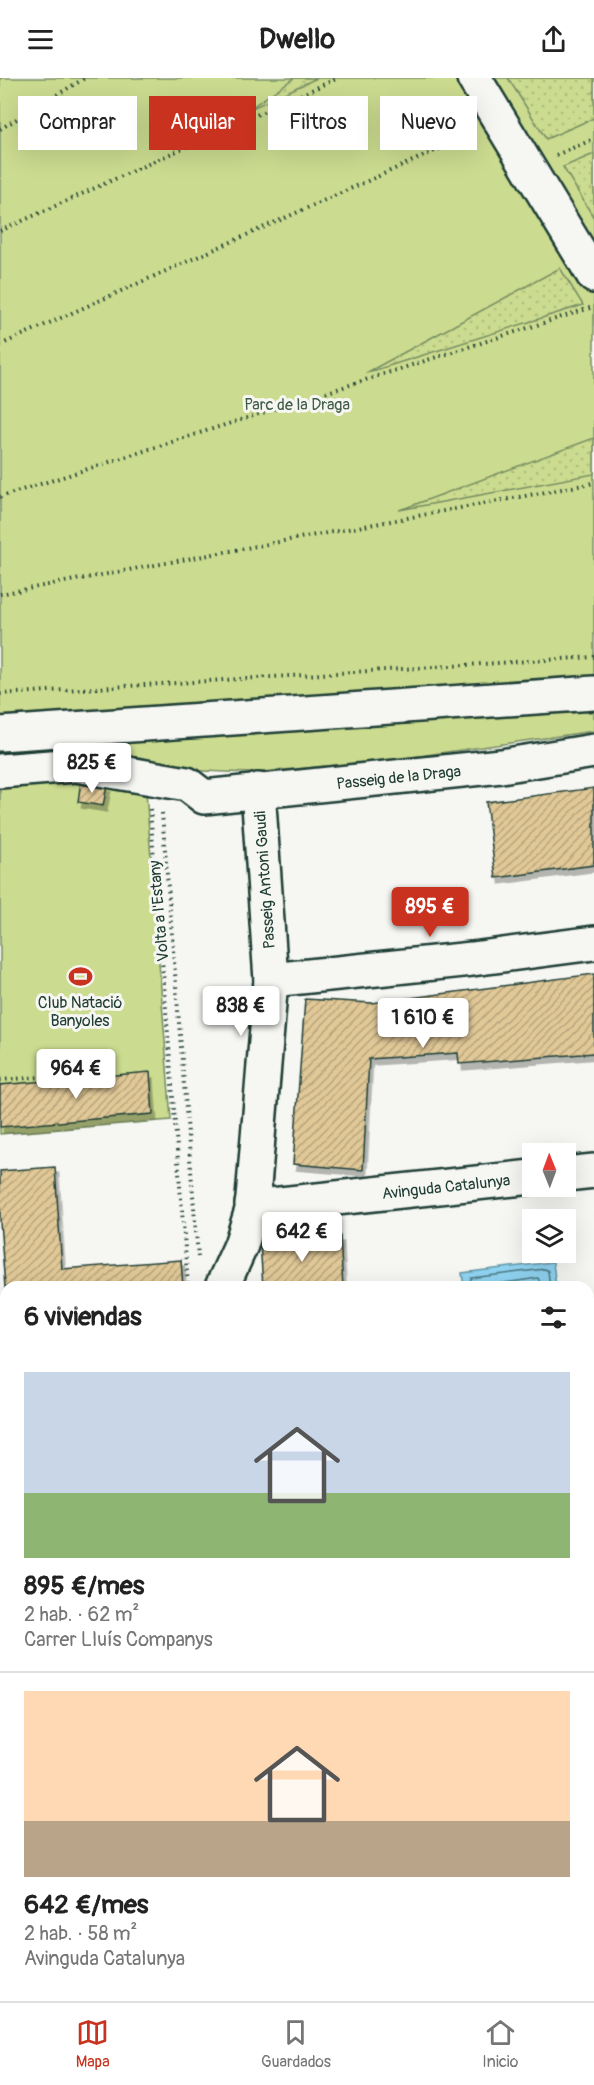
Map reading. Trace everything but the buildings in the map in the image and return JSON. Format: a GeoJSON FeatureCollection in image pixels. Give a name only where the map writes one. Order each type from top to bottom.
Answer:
{"type":"FeatureCollection","features":[{"type":"Feature","properties":{"kind":"street"},"geometry":{"type":"LineString","coordinates":[[474,78],[594,276]]}},
{"type":"Feature","properties":{"kind":"street"},"geometry":{"type":"LineString","coordinates":[[0,734],[594,693]]}},
{"type":"Feature","properties":{"kind":"street","name":"Passeig de la Draga"},"geometry":{"type":"LineString","coordinates":[[153,778],[187,784],[204,797],[501,766],[594,751]]}},
{"type":"Feature","properties":{"kind":"street"},"geometry":{"type":"LineString","coordinates":[[0,771],[76,765],[153,778]]}},
{"type":"Feature","properties":{"kind":"street","name":"Passeig Antoni Gaudi"},"geometry":{"type":"LineString","coordinates":[[210,1277],[241,1245],[252,1204],[271,980],[258,790]]}},
{"type":"Feature","properties":{"kind":"street"},"geometry":{"type":"LineString","coordinates":[[271,980],[472,959],[594,942]]}},
{"type":"Feature","properties":{"kind":"street"},"geometry":{"type":"LineString","coordinates":[[576,1173],[594,1171]]}},
{"type":"Feature","properties":{"kind":"street","name":"Avinguda Catalunya"},"geometry":{"type":"LineString","coordinates":[[252,1204],[271,1205],[522,1178]]}},
{"type":"Feature","properties":{"kind":"path"},"geometry":{"type":"LineString","coordinates":[[0,129],[85,78]]}},
{"type":"Feature","properties":{"kind":"path"},"geometry":{"type":"LineString","coordinates":[[0,231],[338,78]]}},
{"type":"Feature","properties":{"kind":"path"},"geometry":{"type":"LineString","coordinates":[[0,345],[501,122]]}},
{"type":"Feature","properties":{"kind":"path"},"geometry":{"type":"LineString","coordinates":[[528,168],[594,139]]}},
{"type":"Feature","properties":{"kind":"path"},"geometry":{"type":"LineString","coordinates":[[0,497],[594,307]]}},
{"type":"Feature","properties":{"kind":"path"},"geometry":{"type":"LineString","coordinates":[[0,594],[594,483]]}},
{"type":"Feature","properties":{"kind":"path"},"geometry":{"type":"LineString","coordinates":[[0,694],[594,657]]}},
{"type":"Feature","properties":{"kind":"path"},"geometry":{"type":"LineString","coordinates":[[151,684],[154,724]]}},
{"type":"Feature","properties":{"kind":"path","name":"Volta a l'Estany"},"geometry":{"type":"LineString","coordinates":[[153,778],[210,1277]]}},
{"type":"Feature","properties":{"kind":"path","name":"Volta a l'Estany"},"geometry":{"type":"LineString","coordinates":[[153,778],[188,1281]]}},
{"type":"Feature","properties":{"kind":"path"},"geometry":{"type":"LineString","coordinates":[[0,1080],[56,1076],[55,1062]]}},
{"type":"Feature","properties":{"kind":"green space","name":"Parc de la Draga"},"geometry":{"type":"Polygon","coordinates":[[[0,78],[594,78],[594,731],[384,761],[250,773],[156,769],[146,792],[171,1120],[0,1134],[0,78]]]}},
{"type":"Feature","properties":{"kind":"green space"},"geometry":{"type":"Polygon","coordinates":[[[294,78],[317,78],[278,96],[268,96],[268,101],[256,106],[256,104],[294,78]]]}},
{"type":"Feature","properties":{"kind":"green space"},"geometry":{"type":"Polygon","coordinates":[[[508,78],[594,78],[594,118],[546,139],[508,78]]]}},
{"type":"Feature","properties":{"kind":"green space"},"geometry":{"type":"Polygon","coordinates":[[[594,154],[594,218],[563,167],[594,154]]]}},
{"type":"Feature","properties":{"kind":"green space"},"geometry":{"type":"Polygon","coordinates":[[[560,268],[583,305],[366,373],[560,268]]]}},
{"type":"Feature","properties":{"kind":"green space"},"geometry":{"type":"Polygon","coordinates":[[[594,438],[594,474],[399,510],[408,507],[594,438]]]}},
{"type":"Feature","properties":{"kind":"water"},"geometry":{"type":"Polygon","coordinates":[[[553,1263],[555,1281],[463,1281],[462,1273],[553,1263]]]}},
{"type":"Feature","properties":{"kind":"place","name":"Club Natació Banyoles"},"geometry":{"type":"Point","coordinates":[80,977]}}]}
